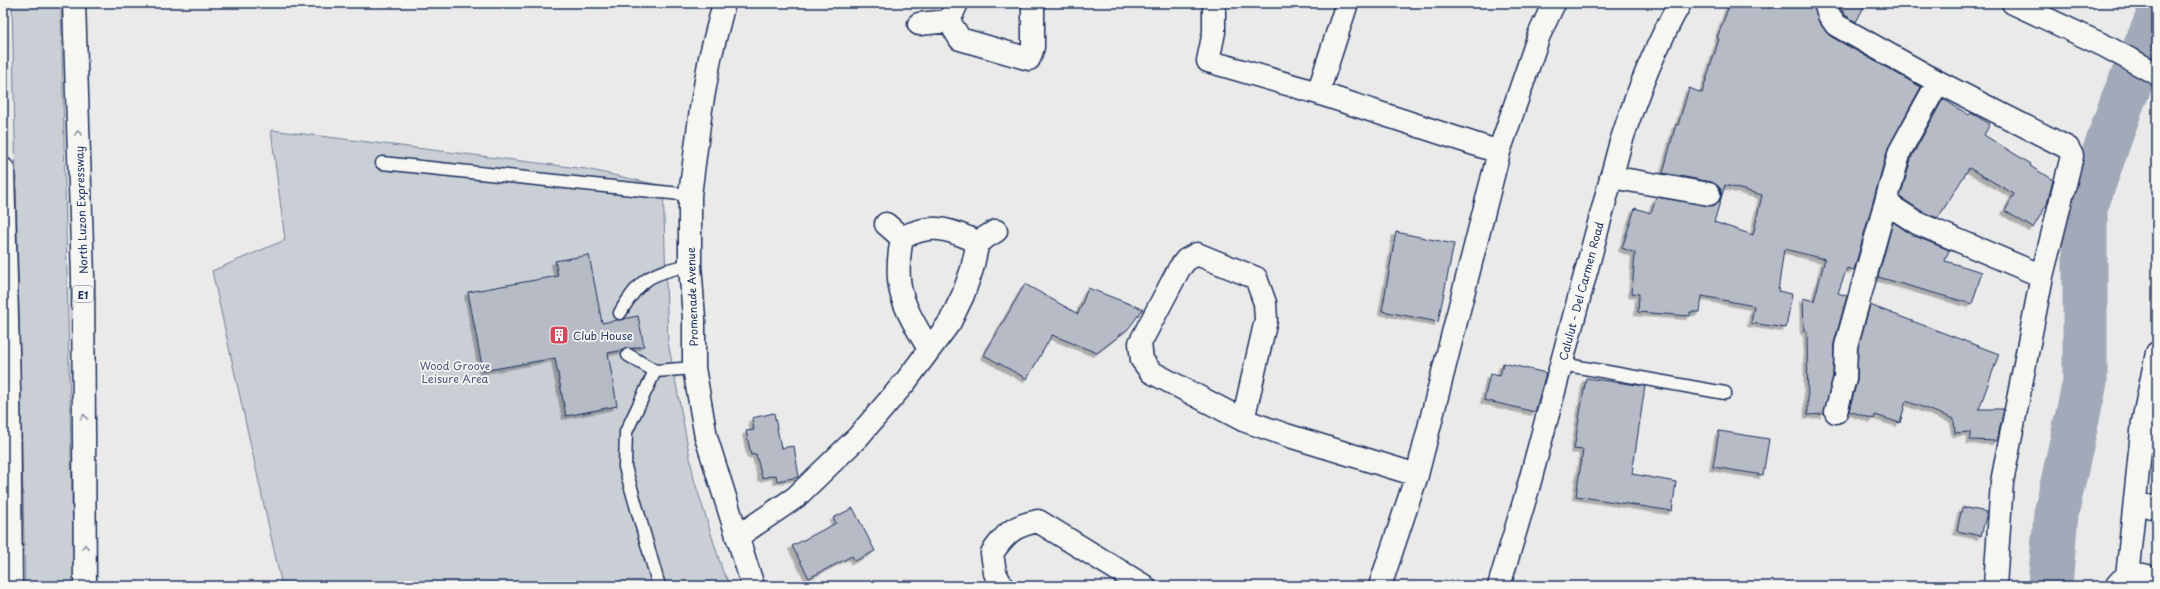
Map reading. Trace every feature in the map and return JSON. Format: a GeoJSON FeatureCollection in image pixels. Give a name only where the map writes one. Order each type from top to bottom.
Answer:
{"type":"FeatureCollection","features":[{"type":"Feature","properties":{"kind":"main road","name":"North Luzon Expressway"},"geometry":{"type":"LineString","coordinates":[[74,3],[83,277],[85,586]]}},
{"type":"Feature","properties":{"kind":"main road","name":"Promenade Avenue"},"geometry":{"type":"LineString","coordinates":[[724,3],[710,58],[701,109],[690,195],[690,265],[694,318],[694,368],[706,437],[753,586]]}},
{"type":"Feature","properties":{"kind":"main road"},"geometry":{"type":"LineString","coordinates":[[919,24],[953,12],[960,39],[1029,59],[1033,47],[1033,3]]}},
{"type":"Feature","properties":{"kind":"main road"},"geometry":{"type":"LineString","coordinates":[[1214,3],[1214,32],[1208,61],[1318,93],[1499,152]]}},
{"type":"Feature","properties":{"kind":"main road"},"geometry":{"type":"LineString","coordinates":[[1318,93],[1347,3]]}},
{"type":"Feature","properties":{"kind":"main road"},"geometry":{"type":"LineString","coordinates":[[1380,586],[1417,475],[1499,152],[1539,35],[1554,3]]}},
{"type":"Feature","properties":{"kind":"main road","name":"Calulut - Del Carmen Road"},"geometry":{"type":"LineString","coordinates":[[1499,586],[1528,492],[1611,177],[1638,90],[1664,32],[1680,3]]}},
{"type":"Feature","properties":{"kind":"main road"},"geometry":{"type":"LineString","coordinates":[[1825,3],[1829,16],[1836,25],[1938,82],[2068,148],[2072,156],[2042,276],[2002,482],[1995,586]]}},
{"type":"Feature","properties":{"kind":"main road"},"geometry":{"type":"LineString","coordinates":[[2013,3],[2105,46],[2157,74]]}},
{"type":"Feature","properties":{"kind":"main road"},"geometry":{"type":"LineString","coordinates":[[1836,412],[1845,378],[1846,346],[1900,151],[1938,82]]}},
{"type":"Feature","properties":{"kind":"main road"},"geometry":{"type":"LineString","coordinates":[[3,169],[9,389],[12,586]]}},
{"type":"Feature","properties":{"kind":"main road"},"geometry":{"type":"LineString","coordinates":[[1611,177],[1709,194]]}},
{"type":"Feature","properties":{"kind":"main road"},"geometry":{"type":"LineString","coordinates":[[1886,204],[1917,223],[2042,276]]}},
{"type":"Feature","properties":{"kind":"main road"},"geometry":{"type":"LineString","coordinates":[[737,537],[796,497],[858,437],[906,381],[950,322],[963,295],[972,269],[987,236],[958,233],[939,229],[894,231],[903,302],[929,349]]}},
{"type":"Feature","properties":{"kind":"main road"},"geometry":{"type":"LineString","coordinates":[[1243,420],[1266,320],[1265,304],[1256,278],[1197,254],[1186,260],[1179,269],[1140,343],[1142,360],[1151,372],[1243,420],[1286,435],[1417,475]]}},
{"type":"Feature","properties":{"kind":"main road"},"geometry":{"type":"LineString","coordinates":[[2122,581],[2135,503],[2144,422],[2157,353]]}},
{"type":"Feature","properties":{"kind":"main road"},"geometry":{"type":"LineString","coordinates":[[2135,503],[2157,508]]}},
{"type":"Feature","properties":{"kind":"main road"},"geometry":{"type":"LineString","coordinates":[[1002,586],[995,573],[992,553],[1004,536],[1020,525],[1038,521],[1144,586]]}},
{"type":"Feature","properties":{"kind":"main road"},"geometry":{"type":"LineString","coordinates":[[2122,581],[2138,574],[2157,580]]}},
{"type":"Feature","properties":{"kind":"lane"},"geometry":{"type":"LineString","coordinates":[[382,163],[690,195]]}},
{"type":"Feature","properties":{"kind":"lane"},"geometry":{"type":"LineString","coordinates":[[620,313],[632,294],[645,280],[664,270],[690,265]]}},
{"type":"Feature","properties":{"kind":"lane"},"geometry":{"type":"LineString","coordinates":[[628,355],[656,371],[694,368]]}},
{"type":"Feature","properties":{"kind":"lane"},"geometry":{"type":"LineString","coordinates":[[1562,364],[1725,393]]}},
{"type":"Feature","properties":{"kind":"lane"},"geometry":{"type":"LineString","coordinates":[[656,371],[626,432],[625,467],[659,586]]}},
{"type":"Feature","properties":{"kind":"green space"},"geometry":{"type":"Polygon","coordinates":[[[12,3],[61,3],[74,586],[25,586],[12,3]]]}},
{"type":"Feature","properties":{"kind":"green space","name":"Wood Groove Leisure Area"},"geometry":{"type":"Polygon","coordinates":[[[271,130],[586,169],[663,186],[668,342],[694,479],[723,572],[731,586],[282,586],[212,271],[285,240],[271,130]]]}},
{"type":"Feature","properties":{"kind":"building"},"geometry":{"type":"Polygon","coordinates":[[[1730,3],[1813,3],[1819,22],[1830,36],[1921,87],[1888,148],[1854,270],[1847,268],[1838,293],[1847,296],[1834,343],[1833,376],[1824,414],[1808,415],[1807,331],[1804,331],[1803,298],[1814,301],[1825,259],[1784,249],[1778,291],[1792,294],[1786,328],[1751,323],[1754,306],[1702,296],[1700,312],[1690,312],[1690,316],[1638,312],[1639,294],[1632,293],[1635,253],[1622,248],[1635,208],[1651,213],[1656,197],[1713,206],[1721,197],[1721,189],[1712,182],[1663,173],[1676,124],[1678,125],[1689,88],[1702,93],[1719,39],[1717,38],[1730,3]],[[1725,185],[1714,222],[1753,235],[1762,195],[1725,185]]]}},
{"type":"Feature","properties":{"kind":"building"},"geometry":{"type":"Polygon","coordinates":[[[1838,3],[1866,3],[1856,22],[1845,15],[1838,3]]]}},
{"type":"Feature","properties":{"kind":"building"},"geometry":{"type":"Polygon","coordinates":[[[1943,99],[1969,115],[1971,113],[1990,124],[1984,135],[2031,164],[2030,166],[2053,180],[2047,204],[2033,228],[2005,211],[2014,194],[1969,168],[1938,218],[1923,212],[1900,197],[1912,156],[1943,99]]]}},
{"type":"Feature","properties":{"kind":"building"},"geometry":{"type":"Polygon","coordinates":[[[1893,222],[1912,235],[1949,250],[1945,261],[1982,272],[1972,304],[1878,277],[1893,222]]]}},
{"type":"Feature","properties":{"kind":"building"},"geometry":{"type":"Polygon","coordinates":[[[1396,232],[1454,244],[1438,322],[1382,311],[1396,232]]]}},
{"type":"Feature","properties":{"kind":"building","name":"Club House"},"geometry":{"type":"Polygon","coordinates":[[[589,255],[602,323],[638,316],[644,346],[608,353],[617,406],[566,416],[555,358],[483,371],[468,292],[558,276],[555,261],[589,255]]]}},
{"type":"Feature","properties":{"kind":"building"},"geometry":{"type":"Polygon","coordinates":[[[1025,284],[1078,314],[1088,288],[1143,309],[1128,329],[1097,353],[1052,335],[1027,379],[984,355],[1025,284]]]}},
{"type":"Feature","properties":{"kind":"building"},"geometry":{"type":"Polygon","coordinates":[[[1870,305],[1999,354],[1979,409],[2004,409],[1997,441],[1970,440],[1970,432],[1955,433],[1954,419],[1906,401],[1900,423],[1875,415],[1874,419],[1849,411],[1857,381],[1858,348],[1870,305]]]}},
{"type":"Feature","properties":{"kind":"building"},"geometry":{"type":"Polygon","coordinates":[[[1503,363],[1546,373],[1535,412],[1484,400],[1490,374],[1500,376],[1503,363]]]}},
{"type":"Feature","properties":{"kind":"building"},"geometry":{"type":"Polygon","coordinates":[[[1586,378],[1645,386],[1632,474],[1676,482],[1672,511],[1576,496],[1583,450],[1574,449],[1586,378]]]}},
{"type":"Feature","properties":{"kind":"building"},"geometry":{"type":"Polygon","coordinates":[[[774,413],[781,448],[794,446],[799,477],[777,481],[776,475],[762,478],[756,454],[751,455],[746,431],[754,430],[752,418],[774,413]]]}},
{"type":"Feature","properties":{"kind":"building"},"geometry":{"type":"Polygon","coordinates":[[[1719,431],[1769,439],[1763,475],[1713,467],[1719,431]]]}},
{"type":"Feature","properties":{"kind":"building"},"geometry":{"type":"Polygon","coordinates":[[[1962,507],[1987,512],[1981,536],[1957,531],[1962,507]]]}},
{"type":"Feature","properties":{"kind":"building"},"geometry":{"type":"Polygon","coordinates":[[[853,508],[875,551],[855,561],[852,556],[809,578],[792,546],[836,523],[833,518],[853,508]]]}},
{"type":"Feature","properties":{"kind":"waterway"},"geometry":{"type":"LineString","coordinates":[[2050,586],[2056,514],[2085,382],[2085,208],[2123,100],[2157,20]]}},
{"type":"Feature","properties":{"kind":"place","name":"Club House"},"geometry":{"type":"Point","coordinates":[559,335]}}]}
